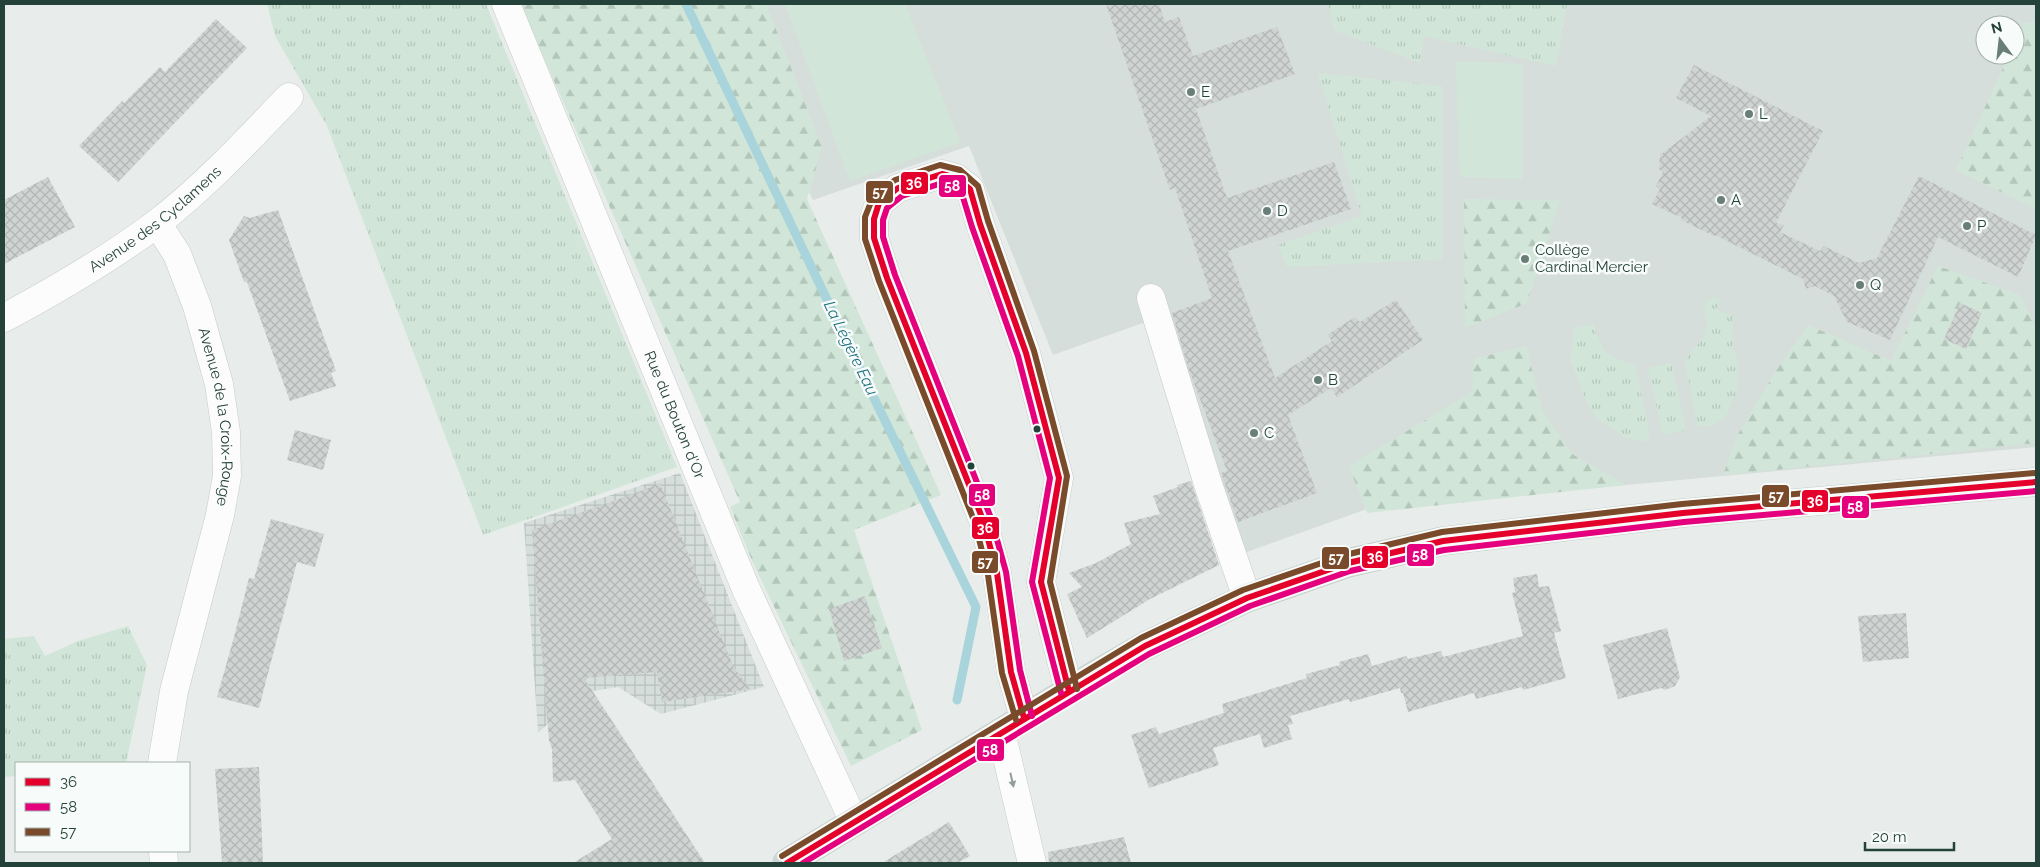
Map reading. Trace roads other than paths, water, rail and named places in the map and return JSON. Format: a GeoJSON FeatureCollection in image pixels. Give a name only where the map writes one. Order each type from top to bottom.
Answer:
{"type":"FeatureCollection","features":[{"type":"Feature","properties":{"kind":"main road"},"geometry":{"type":"LineString","coordinates":[[787,863],[1068,690],[1145,646],[1247,598],[1348,563],[1443,541],[1683,513],[2036,482]]}},
{"type":"Feature","properties":{"kind":"street","name":"Rue du Bouton d'Or"},"geometry":{"type":"LineString","coordinates":[[506,4],[746,589],[854,822]]}},
{"type":"Feature","properties":{"kind":"street","name":"Avenue des Cyclamens"},"geometry":{"type":"LineString","coordinates":[[4,318],[66,284],[158,223],[226,162],[288,97]]}},
{"type":"Feature","properties":{"kind":"street"},"geometry":{"type":"LineString","coordinates":[[1024,718],[1011,672],[996,573],[983,520],[886,278],[874,238],[874,218],[879,203],[898,188],[922,179],[942,174],[956,178],[970,189],[980,224],[1026,353],[1058,478],[1041,582],[1068,690]]}},
{"type":"Feature","properties":{"kind":"street","name":"Avenue de la Croix-Rouge"},"geometry":{"type":"LineString","coordinates":[[158,223],[177,254],[197,306],[219,384],[226,432],[227,476],[220,514],[174,691],[162,762]]}},
{"type":"Feature","properties":{"kind":"street"},"geometry":{"type":"LineString","coordinates":[[1151,298],[1208,484],[1247,598]]}},
{"type":"Feature","properties":{"kind":"street"},"geometry":{"type":"LineString","coordinates":[[1001,732],[1032,863]]}},
{"type":"Feature","properties":{"kind":"waterway","name":"La Légère Eau"},"geometry":{"type":"LineString","coordinates":[[686,4],[976,607],[957,700]]}},
{"type":"Feature","properties":{"kind":"place","name":"E"},"geometry":{"type":"Point","coordinates":[1191,92]}},
{"type":"Feature","properties":{"kind":"place","name":"L"},"geometry":{"type":"Point","coordinates":[1749,114]}},
{"type":"Feature","properties":{"kind":"place","name":"A"},"geometry":{"type":"Point","coordinates":[1721,200]}},
{"type":"Feature","properties":{"kind":"place","name":"D"},"geometry":{"type":"Point","coordinates":[1267,211]}},
{"type":"Feature","properties":{"kind":"place","name":"P"},"geometry":{"type":"Point","coordinates":[1967,226]}},
{"type":"Feature","properties":{"kind":"place","name":"Collège Cardinal Mercier"},"geometry":{"type":"Point","coordinates":[1525,259]}},
{"type":"Feature","properties":{"kind":"place","name":"Q"},"geometry":{"type":"Point","coordinates":[1860,285]}},
{"type":"Feature","properties":{"kind":"place","name":"B"},"geometry":{"type":"Point","coordinates":[1318,380]}},
{"type":"Feature","properties":{"kind":"place","name":"C"},"geometry":{"type":"Point","coordinates":[1254,433]}}]}
